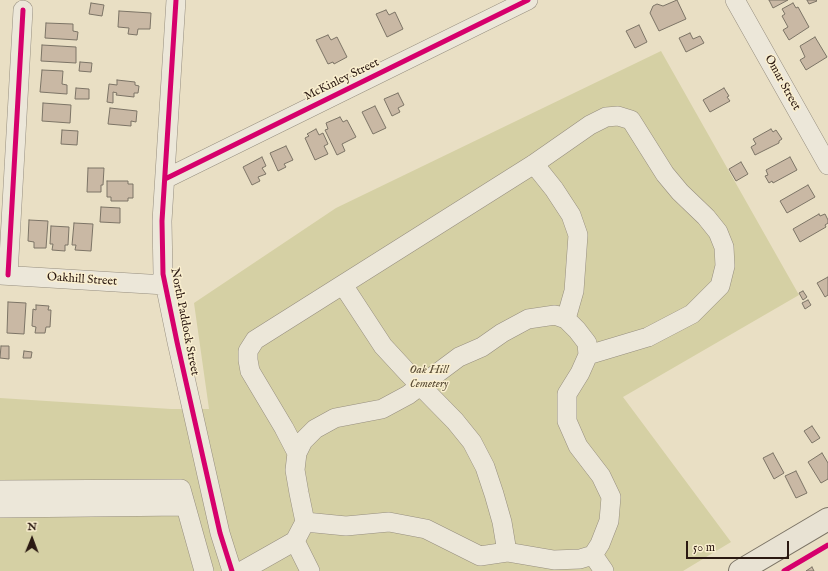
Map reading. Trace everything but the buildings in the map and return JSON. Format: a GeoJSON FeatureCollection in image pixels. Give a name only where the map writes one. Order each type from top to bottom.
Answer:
{"type":"FeatureCollection","features":[{"type":"Feature","properties":{"kind":"main road"},"geometry":{"type":"LineString","coordinates":[[740,571],[828,519]]}},
{"type":"Feature","properties":{"kind":"street","name":"North Paddock Street"},"geometry":{"type":"LineString","coordinates":[[176,0],[162,242],[165,285],[220,533],[232,571]]}},
{"type":"Feature","properties":{"kind":"street","name":"McKinley Street"},"geometry":{"type":"LineString","coordinates":[[165,179],[528,0]]}},
{"type":"Feature","properties":{"kind":"street","name":"Omar Street"},"geometry":{"type":"LineString","coordinates":[[736,0],[828,166]]}},
{"type":"Feature","properties":{"kind":"street"},"geometry":{"type":"LineString","coordinates":[[4,275],[23,10]]}},
{"type":"Feature","properties":{"kind":"street"},"geometry":{"type":"LineString","coordinates":[[297,453],[250,371],[248,351],[255,340],[534,164],[590,125],[606,117],[618,116],[631,120],[665,174],[680,192],[706,216],[718,232],[724,247],[725,266],[720,286],[692,314],[648,337],[588,355]]}},
{"type":"Feature","properties":{"kind":"street"},"geometry":{"type":"LineString","coordinates":[[534,164],[554,189],[571,215],[578,235],[574,291],[566,319]]}},
{"type":"Feature","properties":{"kind":"street","name":"Oakhill Street"},"geometry":{"type":"LineString","coordinates":[[4,275],[165,285]]}},
{"type":"Feature","properties":{"kind":"street"},"geometry":{"type":"LineString","coordinates":[[343,285],[383,346],[472,442],[485,467],[494,494],[502,522],[507,552]]}},
{"type":"Feature","properties":{"kind":"street"},"geometry":{"type":"LineString","coordinates":[[242,571],[295,541],[305,522],[295,470],[297,453],[303,440],[315,429],[335,418],[382,409],[408,395],[459,357],[482,347],[502,333],[528,320],[555,315],[566,319],[578,330],[587,343],[588,355],[580,373],[567,394],[568,421],[578,446],[601,476],[611,496],[609,521],[600,544],[593,555],[580,559],[554,560],[507,552],[477,563],[426,529],[389,522],[346,526],[305,522]]}},
{"type":"Feature","properties":{"kind":"street"},"geometry":{"type":"LineString","coordinates":[[0,490],[181,489],[204,571]]}},
{"type":"Feature","properties":{"kind":"street"},"geometry":{"type":"LineString","coordinates":[[0,508],[186,506]]}},
{"type":"Feature","properties":{"kind":"street"},"geometry":{"type":"LineString","coordinates":[[295,541],[310,571]]}},
{"type":"Feature","properties":{"kind":"street"},"geometry":{"type":"LineString","coordinates":[[593,555],[604,571]]}},
{"type":"Feature","properties":{"kind":"green space","name":"Oak Hill Cemetery"},"geometry":{"type":"Polygon","coordinates":[[[661,51],[799,295],[623,397],[731,542],[683,571],[0,571],[0,398],[171,409],[209,409],[194,303],[336,208],[661,51]]]}},
{"type":"Feature","properties":{"kind":"cycle path"},"geometry":{"type":"LineString","coordinates":[[176,0],[162,221],[163,274],[220,533],[232,571]]}},
{"type":"Feature","properties":{"kind":"cycle path"},"geometry":{"type":"LineString","coordinates":[[165,179],[528,0]]}},
{"type":"Feature","properties":{"kind":"cycle path"},"geometry":{"type":"LineString","coordinates":[[8,275],[23,10]]}},
{"type":"Feature","properties":{"kind":"cycle path"},"geometry":{"type":"LineString","coordinates":[[784,571],[828,545]]}}]}
